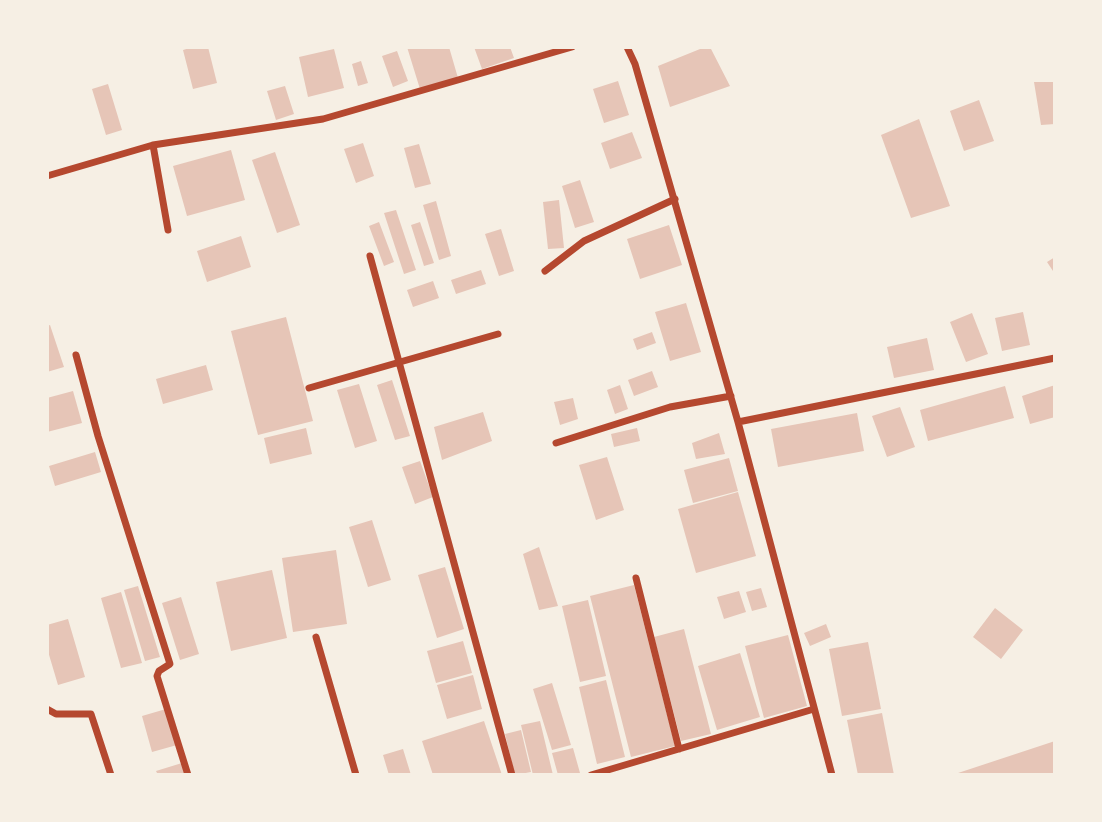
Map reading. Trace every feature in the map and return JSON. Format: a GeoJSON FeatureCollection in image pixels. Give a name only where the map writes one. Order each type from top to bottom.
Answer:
{"type":"FeatureCollection","features":[{"type":"Feature","properties":{"kind":"street"},"geometry":{"type":"LineString","coordinates":[[47,176],[153,145],[323,118],[572,47]]}},
{"type":"Feature","properties":{"kind":"street"},"geometry":{"type":"LineString","coordinates":[[627,47],[635,64],[731,396],[832,775]]}},
{"type":"Feature","properties":{"kind":"street"},"geometry":{"type":"LineString","coordinates":[[153,145],[167,230]]}},
{"type":"Feature","properties":{"kind":"street"},"geometry":{"type":"LineString","coordinates":[[545,271],[584,241],[674,199]]}},
{"type":"Feature","properties":{"kind":"street"},"geometry":{"type":"LineString","coordinates":[[370,256],[512,775]]}},
{"type":"Feature","properties":{"kind":"street"},"geometry":{"type":"LineString","coordinates":[[309,388],[498,334]]}},
{"type":"Feature","properties":{"kind":"street"},"geometry":{"type":"LineString","coordinates":[[76,355],[98,436],[170,664],[159,671],[157,676],[188,775]]}},
{"type":"Feature","properties":{"kind":"street"},"geometry":{"type":"LineString","coordinates":[[738,422],[1055,358]]}},
{"type":"Feature","properties":{"kind":"street"},"geometry":{"type":"LineString","coordinates":[[556,443],[670,407],[731,396]]}},
{"type":"Feature","properties":{"kind":"street"},"geometry":{"type":"LineString","coordinates":[[636,578],[679,749]]}},
{"type":"Feature","properties":{"kind":"street"},"geometry":{"type":"LineString","coordinates":[[316,637],[356,775]]}},
{"type":"Feature","properties":{"kind":"street"},"geometry":{"type":"LineString","coordinates":[[47,709],[56,714],[91,714],[111,775]]}},
{"type":"Feature","properties":{"kind":"street"},"geometry":{"type":"LineString","coordinates":[[591,775],[814,709]]}},
{"type":"Feature","properties":{"kind":"building"},"geometry":{"type":"Polygon","coordinates":[[[208,47],[217,83],[193,89],[183,50],[208,47]]]}},
{"type":"Feature","properties":{"kind":"building"},"geometry":{"type":"Polygon","coordinates":[[[407,47],[449,47],[458,78],[420,89],[407,47]]]}},
{"type":"Feature","properties":{"kind":"building"},"geometry":{"type":"Polygon","coordinates":[[[474,47],[510,47],[514,58],[482,69],[474,47]]]}},
{"type":"Feature","properties":{"kind":"building"},"geometry":{"type":"Polygon","coordinates":[[[710,47],[730,86],[670,107],[658,66],[710,47]]]}},
{"type":"Feature","properties":{"kind":"building"},"geometry":{"type":"Polygon","coordinates":[[[334,49],[344,88],[308,97],[299,57],[334,49]]]}},
{"type":"Feature","properties":{"kind":"building"},"geometry":{"type":"Polygon","coordinates":[[[397,51],[408,81],[393,87],[382,56],[397,51]]]}},
{"type":"Feature","properties":{"kind":"building"},"geometry":{"type":"Polygon","coordinates":[[[361,61],[368,83],[358,86],[352,64],[361,61]]]}},
{"type":"Feature","properties":{"kind":"building"},"geometry":{"type":"Polygon","coordinates":[[[618,81],[629,115],[604,123],[593,89],[618,81]]]}},
{"type":"Feature","properties":{"kind":"building"},"geometry":{"type":"Polygon","coordinates":[[[1034,82],[1055,82],[1055,124],[1041,125],[1034,82]]]}},
{"type":"Feature","properties":{"kind":"building"},"geometry":{"type":"Polygon","coordinates":[[[108,84],[122,130],[106,135],[92,89],[108,84]]]}},
{"type":"Feature","properties":{"kind":"building"},"geometry":{"type":"Polygon","coordinates":[[[285,86],[294,114],[276,120],[267,91],[285,86]]]}},
{"type":"Feature","properties":{"kind":"building"},"geometry":{"type":"Polygon","coordinates":[[[979,100],[994,141],[964,151],[950,111],[979,100]]]}},
{"type":"Feature","properties":{"kind":"building"},"geometry":{"type":"Polygon","coordinates":[[[919,119],[950,206],[911,218],[881,135],[919,119]]]}},
{"type":"Feature","properties":{"kind":"building"},"geometry":{"type":"Polygon","coordinates":[[[632,132],[642,158],[610,169],[601,143],[632,132]]]}},
{"type":"Feature","properties":{"kind":"building"},"geometry":{"type":"Polygon","coordinates":[[[363,143],[374,176],[356,183],[344,149],[363,143]]]}},
{"type":"Feature","properties":{"kind":"building"},"geometry":{"type":"Polygon","coordinates":[[[419,144],[431,184],[415,188],[404,148],[419,144]]]}},
{"type":"Feature","properties":{"kind":"building"},"geometry":{"type":"Polygon","coordinates":[[[231,150],[245,200],[187,216],[173,166],[231,150]]]}},
{"type":"Feature","properties":{"kind":"building"},"geometry":{"type":"Polygon","coordinates":[[[275,152],[300,225],[277,233],[252,160],[275,152]]]}},
{"type":"Feature","properties":{"kind":"building"},"geometry":{"type":"Polygon","coordinates":[[[580,180],[594,222],[575,228],[562,186],[580,180]]]}},
{"type":"Feature","properties":{"kind":"building"},"geometry":{"type":"Polygon","coordinates":[[[559,200],[564,248],[548,249],[543,202],[559,200]]]}},
{"type":"Feature","properties":{"kind":"building"},"geometry":{"type":"Polygon","coordinates":[[[436,201],[451,256],[439,260],[423,205],[436,201]]]}},
{"type":"Feature","properties":{"kind":"building"},"geometry":{"type":"Polygon","coordinates":[[[396,210],[416,270],[404,274],[384,213],[396,210]]]}},
{"type":"Feature","properties":{"kind":"building"},"geometry":{"type":"Polygon","coordinates":[[[379,222],[394,262],[384,266],[369,226],[379,222]]]}},
{"type":"Feature","properties":{"kind":"building"},"geometry":{"type":"Polygon","coordinates":[[[420,222],[434,263],[424,266],[411,225],[420,222]]]}},
{"type":"Feature","properties":{"kind":"building"},"geometry":{"type":"Polygon","coordinates":[[[669,225],[682,265],[640,279],[627,239],[669,225]]]}},
{"type":"Feature","properties":{"kind":"building"},"geometry":{"type":"Polygon","coordinates":[[[501,229],[514,271],[499,276],[485,234],[501,229]]]}},
{"type":"Feature","properties":{"kind":"building"},"geometry":{"type":"Polygon","coordinates":[[[241,236],[251,267],[207,282],[197,251],[241,236]]]}},
{"type":"Feature","properties":{"kind":"building"},"geometry":{"type":"Polygon","coordinates":[[[1055,257],[1055,274],[1047,262],[1055,257]]]}},
{"type":"Feature","properties":{"kind":"building"},"geometry":{"type":"Polygon","coordinates":[[[481,270],[486,284],[456,294],[451,280],[481,270]]]}},
{"type":"Feature","properties":{"kind":"building"},"geometry":{"type":"Polygon","coordinates":[[[433,281],[439,298],[413,307],[407,290],[433,281]]]}},
{"type":"Feature","properties":{"kind":"building"},"geometry":{"type":"Polygon","coordinates":[[[686,303],[701,352],[670,361],[655,312],[686,303]]]}},
{"type":"Feature","properties":{"kind":"building"},"geometry":{"type":"Polygon","coordinates":[[[1023,312],[1030,345],[1002,351],[995,318],[1023,312]]]}},
{"type":"Feature","properties":{"kind":"building"},"geometry":{"type":"Polygon","coordinates":[[[972,313],[988,354],[966,362],[950,322],[972,313]]]}},
{"type":"Feature","properties":{"kind":"building"},"geometry":{"type":"Polygon","coordinates":[[[286,317],[313,421],[258,435],[231,331],[286,317]]]}},
{"type":"Feature","properties":{"kind":"building"},"geometry":{"type":"Polygon","coordinates":[[[50,325],[64,367],[47,372],[47,326],[50,325]]]}},
{"type":"Feature","properties":{"kind":"building"},"geometry":{"type":"Polygon","coordinates":[[[652,332],[656,343],[637,350],[633,339],[652,332]]]}},
{"type":"Feature","properties":{"kind":"building"},"geometry":{"type":"Polygon","coordinates":[[[927,338],[934,370],[894,378],[887,347],[927,338]]]}},
{"type":"Feature","properties":{"kind":"building"},"geometry":{"type":"Polygon","coordinates":[[[206,365],[213,390],[163,404],[156,379],[206,365]]]}},
{"type":"Feature","properties":{"kind":"building"},"geometry":{"type":"Polygon","coordinates":[[[652,371],[658,387],[634,396],[628,380],[652,371]]]}},
{"type":"Feature","properties":{"kind":"building"},"geometry":{"type":"Polygon","coordinates":[[[392,380],[410,436],[395,440],[377,385],[392,380]]]}},
{"type":"Feature","properties":{"kind":"building"},"geometry":{"type":"Polygon","coordinates":[[[359,384],[377,441],[355,448],[337,390],[359,384]]]}},
{"type":"Feature","properties":{"kind":"building"},"geometry":{"type":"Polygon","coordinates":[[[620,385],[628,409],[615,414],[607,390],[620,385]]]}},
{"type":"Feature","properties":{"kind":"building"},"geometry":{"type":"Polygon","coordinates":[[[1055,385],[1055,417],[1030,424],[1022,396],[1055,385]]]}},
{"type":"Feature","properties":{"kind":"building"},"geometry":{"type":"Polygon","coordinates":[[[1005,386],[1014,418],[928,441],[920,410],[1005,386]]]}},
{"type":"Feature","properties":{"kind":"building"},"geometry":{"type":"Polygon","coordinates":[[[73,391],[82,423],[47,432],[47,398],[73,391]]]}},
{"type":"Feature","properties":{"kind":"building"},"geometry":{"type":"Polygon","coordinates":[[[573,398],[578,419],[560,425],[554,402],[573,398]]]}},
{"type":"Feature","properties":{"kind":"building"},"geometry":{"type":"Polygon","coordinates":[[[900,407],[915,447],[887,457],[872,416],[900,407]]]}},
{"type":"Feature","properties":{"kind":"building"},"geometry":{"type":"Polygon","coordinates":[[[483,412],[492,441],[442,460],[434,427],[483,412]]]}},
{"type":"Feature","properties":{"kind":"building"},"geometry":{"type":"Polygon","coordinates":[[[857,413],[864,451],[778,467],[771,429],[857,413]]]}},
{"type":"Feature","properties":{"kind":"building"},"geometry":{"type":"Polygon","coordinates":[[[306,428],[312,454],[270,464],[264,438],[306,428]]]}},
{"type":"Feature","properties":{"kind":"building"},"geometry":{"type":"Polygon","coordinates":[[[637,428],[640,441],[614,447],[611,434],[637,428]]]}},
{"type":"Feature","properties":{"kind":"building"},"geometry":{"type":"Polygon","coordinates":[[[719,433],[725,454],[696,459],[692,443],[719,433]]]}},
{"type":"Feature","properties":{"kind":"building"},"geometry":{"type":"Polygon","coordinates":[[[95,452],[101,472],[55,486],[49,466],[95,452]]]}},
{"type":"Feature","properties":{"kind":"building"},"geometry":{"type":"Polygon","coordinates":[[[607,457],[624,510],[596,520],[579,465],[607,457]]]}},
{"type":"Feature","properties":{"kind":"building"},"geometry":{"type":"Polygon","coordinates":[[[729,458],[738,491],[693,503],[684,470],[729,458]]]}},
{"type":"Feature","properties":{"kind":"building"},"geometry":{"type":"Polygon","coordinates":[[[420,461],[433,497],[415,504],[402,467],[420,461]]]}},
{"type":"Feature","properties":{"kind":"building"},"geometry":{"type":"Polygon","coordinates":[[[738,492],[756,556],[696,573],[678,509],[738,492]]]}},
{"type":"Feature","properties":{"kind":"building"},"geometry":{"type":"Polygon","coordinates":[[[372,520],[391,580],[368,587],[349,527],[372,520]]]}},
{"type":"Feature","properties":{"kind":"building"},"geometry":{"type":"Polygon","coordinates":[[[539,547],[558,606],[539,610],[523,554],[539,547]]]}},
{"type":"Feature","properties":{"kind":"building"},"geometry":{"type":"Polygon","coordinates":[[[336,550],[347,624],[293,632],[282,558],[336,550]]]}},
{"type":"Feature","properties":{"kind":"building"},"geometry":{"type":"Polygon","coordinates":[[[445,567],[464,629],[437,638],[418,575],[445,567]]]}},
{"type":"Feature","properties":{"kind":"building"},"geometry":{"type":"Polygon","coordinates":[[[272,570],[287,638],[231,651],[216,582],[272,570]]]}},
{"type":"Feature","properties":{"kind":"building"},"geometry":{"type":"Polygon","coordinates":[[[634,585],[675,746],[631,757],[590,596],[634,585]]]}},
{"type":"Feature","properties":{"kind":"building"},"geometry":{"type":"Polygon","coordinates":[[[138,586],[160,657],[145,661],[124,590],[138,586]]]}},
{"type":"Feature","properties":{"kind":"building"},"geometry":{"type":"Polygon","coordinates":[[[761,588],[767,607],[752,611],[746,592],[761,588]]]}},
{"type":"Feature","properties":{"kind":"building"},"geometry":{"type":"Polygon","coordinates":[[[739,591],[746,612],[724,619],[717,597],[739,591]]]}},
{"type":"Feature","properties":{"kind":"building"},"geometry":{"type":"Polygon","coordinates":[[[121,592],[142,663],[121,668],[101,598],[121,592]]]}},
{"type":"Feature","properties":{"kind":"building"},"geometry":{"type":"Polygon","coordinates":[[[181,597],[199,654],[180,660],[162,603],[181,597]]]}},
{"type":"Feature","properties":{"kind":"building"},"geometry":{"type":"Polygon","coordinates":[[[588,600],[606,676],[580,682],[562,606],[588,600]]]}},
{"type":"Feature","properties":{"kind":"building"},"geometry":{"type":"Polygon","coordinates":[[[995,608],[1023,630],[1001,659],[973,637],[995,608]]]}},
{"type":"Feature","properties":{"kind":"building"},"geometry":{"type":"Polygon","coordinates":[[[68,619],[85,677],[58,685],[47,648],[47,625],[68,619]]]}},
{"type":"Feature","properties":{"kind":"building"},"geometry":{"type":"Polygon","coordinates":[[[826,624],[831,637],[810,646],[804,633],[826,624]]]}},
{"type":"Feature","properties":{"kind":"building"},"geometry":{"type":"Polygon","coordinates":[[[684,629],[711,734],[681,741],[654,637],[684,629]]]}},
{"type":"Feature","properties":{"kind":"building"},"geometry":{"type":"Polygon","coordinates":[[[788,635],[807,706],[764,718],[745,646],[788,635]]]}},
{"type":"Feature","properties":{"kind":"building"},"geometry":{"type":"Polygon","coordinates":[[[463,641],[472,673],[436,683],[427,651],[463,641]]]}},
{"type":"Feature","properties":{"kind":"building"},"geometry":{"type":"Polygon","coordinates":[[[868,642],[881,709],[842,716],[829,649],[868,642]]]}},
{"type":"Feature","properties":{"kind":"building"},"geometry":{"type":"Polygon","coordinates":[[[740,653],[760,717],[717,730],[698,666],[740,653]]]}},
{"type":"Feature","properties":{"kind":"building"},"geometry":{"type":"Polygon","coordinates":[[[473,675],[482,709],[447,719],[437,685],[473,675]]]}},
{"type":"Feature","properties":{"kind":"building"},"geometry":{"type":"Polygon","coordinates":[[[606,680],[625,757],[597,764],[579,687],[606,680]]]}},
{"type":"Feature","properties":{"kind":"building"},"geometry":{"type":"Polygon","coordinates":[[[552,683],[571,745],[552,750],[533,689],[552,683]]]}},
{"type":"Feature","properties":{"kind":"building"},"geometry":{"type":"Polygon","coordinates":[[[166,709],[177,745],[152,752],[142,716],[166,709]]]}},
{"type":"Feature","properties":{"kind":"building"},"geometry":{"type":"Polygon","coordinates":[[[882,713],[894,775],[858,775],[847,720],[882,713]]]}},
{"type":"Feature","properties":{"kind":"building"},"geometry":{"type":"Polygon","coordinates":[[[484,721],[502,775],[433,775],[422,741],[484,721]]]}},
{"type":"Feature","properties":{"kind":"building"},"geometry":{"type":"Polygon","coordinates":[[[540,721],[553,775],[533,775],[521,725],[540,721]]]}},
{"type":"Feature","properties":{"kind":"building"},"geometry":{"type":"Polygon","coordinates":[[[521,730],[531,772],[515,775],[505,734],[521,730]]]}},
{"type":"Feature","properties":{"kind":"building"},"geometry":{"type":"Polygon","coordinates":[[[1055,741],[1055,775],[955,775],[955,774],[1055,741]]]}},
{"type":"Feature","properties":{"kind":"building"},"geometry":{"type":"Polygon","coordinates":[[[573,748],[580,773],[558,775],[552,753],[573,748]]]}},
{"type":"Feature","properties":{"kind":"building"},"geometry":{"type":"Polygon","coordinates":[[[403,749],[411,775],[389,775],[383,755],[403,749]]]}},
{"type":"Feature","properties":{"kind":"building"},"geometry":{"type":"Polygon","coordinates":[[[182,763],[185,775],[158,775],[156,771],[182,763]]]}}]}
